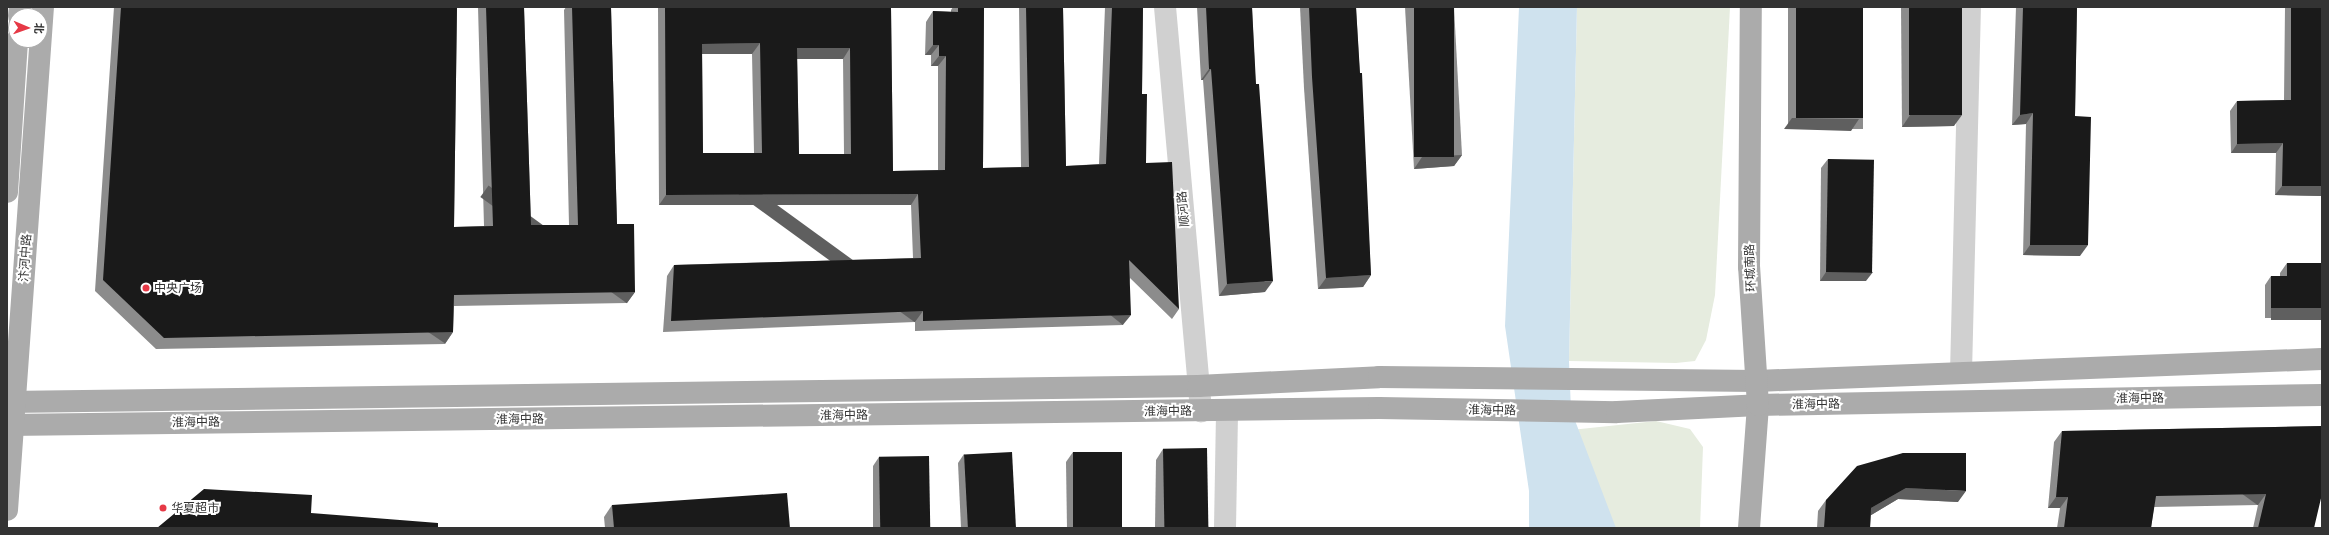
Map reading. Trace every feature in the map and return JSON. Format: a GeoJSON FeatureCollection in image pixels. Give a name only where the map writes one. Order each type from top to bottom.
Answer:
{"type":"FeatureCollection","features":[{"type":"Feature","properties":{"kind":"main road","name":"汴河中路"},"geometry":{"type":"LineString","coordinates":[[7,510],[11,402],[43,7]]}},
{"type":"Feature","properties":{"kind":"main road","name":"环城南路"},"geometry":{"type":"LineString","coordinates":[[1749,528],[1758,405],[1749,267],[1751,7]]}},
{"type":"Feature","properties":{"kind":"main road"},"geometry":{"type":"LineString","coordinates":[[7,192],[16,48]]}},
{"type":"Feature","properties":{"kind":"main road","name":"淮海中路"},"geometry":{"type":"LineString","coordinates":[[11,402],[1198,386],[1379,377],[1626,381],[1757,381],[2322,359]]}},
{"type":"Feature","properties":{"kind":"main road","name":"淮海中路"},"geometry":{"type":"LineString","coordinates":[[10,425],[1379,408],[1617,412],[1758,405],[2322,395]]}},
{"type":"Feature","properties":{"kind":"street","name":"顺河路"},"geometry":{"type":"LineString","coordinates":[[1165,7],[1201,411]]}},
{"type":"Feature","properties":{"kind":"street"},"geometry":{"type":"LineString","coordinates":[[1961,373],[1970,7]]}},
{"type":"Feature","properties":{"kind":"street"},"geometry":{"type":"LineString","coordinates":[[1224,528],[1227,410]]}},
{"type":"Feature","properties":{"kind":"shaded area"},"geometry":{"type":"Polygon","coordinates":[[[1577,7],[1730,7],[1715,295],[1706,340],[1695,361],[1676,363],[1569,361],[1577,7]]]}},
{"type":"Feature","properties":{"kind":"shaded area"},"geometry":{"type":"Polygon","coordinates":[[[1656,421],[1690,429],[1703,447],[1700,528],[1612,528],[1571,430],[1656,421]]]}},
{"type":"Feature","properties":{"kind":"water"},"geometry":{"type":"Polygon","coordinates":[[[1519,7],[1577,7],[1569,361],[1571,410],[1616,528],[1529,528],[1529,491],[1505,326],[1519,7]]]}},
{"type":"Feature","properties":{"kind":"building"},"geometry":{"type":"Polygon","coordinates":[[[121,7],[457,7],[454,227],[493,226],[486,7],[524,7],[531,225],[578,225],[572,7],[611,7],[617,224],[634,224],[635,292],[454,295],[453,332],[164,338],[103,280],[121,7]]]}},
{"type":"Feature","properties":{"kind":"building"},"geometry":{"type":"Polygon","coordinates":[[[665,7],[891,7],[893,171],[945,170],[946,56],[939,56],[939,45],[933,45],[933,11],[958,12],[958,7],[984,7],[983,168],[1029,167],[1026,7],[1063,7],[1066,166],[1106,164],[1112,7],[1143,7],[1142,94],[1147,94],[1146,163],[1172,162],[1179,309],[1129,260],[1131,315],[923,321],[923,311],[671,321],[674,265],[921,258],[918,194],[666,195],[665,7]],[[760,43],[702,44],[703,153],[762,153],[760,43]],[[797,48],[799,154],[851,154],[850,48],[797,48]]]}},
{"type":"Feature","properties":{"kind":"building"},"geometry":{"type":"Polygon","coordinates":[[[1206,7],[1252,7],[1256,84],[1259,84],[1273,281],[1227,284],[1211,69],[1209,69],[1206,7]]]}},
{"type":"Feature","properties":{"kind":"building"},"geometry":{"type":"Polygon","coordinates":[[[1309,7],[1356,7],[1360,73],[1362,73],[1371,275],[1326,278],[1312,77],[1309,7]]]}},
{"type":"Feature","properties":{"kind":"building"},"geometry":{"type":"Polygon","coordinates":[[[1414,7],[1454,7],[1454,157],[1414,157],[1414,7]]]}},
{"type":"Feature","properties":{"kind":"building"},"geometry":{"type":"Polygon","coordinates":[[[1796,7],[1863,7],[1863,118],[1796,118],[1796,7]]]}},
{"type":"Feature","properties":{"kind":"building"},"geometry":{"type":"Polygon","coordinates":[[[1909,7],[1962,7],[1962,115],[1909,115],[1909,7]]]}},
{"type":"Feature","properties":{"kind":"building"},"geometry":{"type":"Polygon","coordinates":[[[2023,7],[2077,7],[2075,116],[2091,117],[2088,245],[2030,245],[2033,113],[2020,115],[2023,7]]]}},
{"type":"Feature","properties":{"kind":"building"},"geometry":{"type":"Polygon","coordinates":[[[2291,7],[2322,7],[2322,186],[2282,186],[2283,143],[2237,144],[2237,101],[2291,100],[2291,7]]]}},
{"type":"Feature","properties":{"kind":"building"},"geometry":{"type":"Polygon","coordinates":[[[1828,159],[1874,160],[1872,273],[1826,272],[1828,159]]]}},
{"type":"Feature","properties":{"kind":"building"},"geometry":{"type":"Polygon","coordinates":[[[2287,263],[2322,263],[2322,308],[2271,308],[2271,276],[2287,276],[2287,263]]]}},
{"type":"Feature","properties":{"kind":"building"},"geometry":{"type":"Polygon","coordinates":[[[2322,426],[2322,494],[2314,528],[2258,528],[2266,494],[2156,496],[2151,528],[2064,528],[2068,497],[2056,497],[2062,431],[2322,426]]]}},
{"type":"Feature","properties":{"kind":"building"},"geometry":{"type":"Polygon","coordinates":[[[1207,448],[1208,528],[1164,528],[1163,449],[1207,448]]]}},
{"type":"Feature","properties":{"kind":"building"},"geometry":{"type":"Polygon","coordinates":[[[1012,452],[1016,528],[968,528],[964,455],[1012,452]]]}},
{"type":"Feature","properties":{"kind":"building"},"geometry":{"type":"Polygon","coordinates":[[[1073,452],[1122,452],[1122,528],[1073,528],[1073,452]]]}},
{"type":"Feature","properties":{"kind":"building"},"geometry":{"type":"Polygon","coordinates":[[[1903,453],[1966,453],[1966,491],[1906,488],[1871,508],[1870,528],[1824,528],[1826,500],[1857,466],[1903,453]]]}},
{"type":"Feature","properties":{"kind":"building"},"geometry":{"type":"Polygon","coordinates":[[[929,456],[930,528],[880,528],[879,457],[929,456]]]}},
{"type":"Feature","properties":{"kind":"building"},"geometry":{"type":"Polygon","coordinates":[[[204,489],[312,495],[311,513],[438,523],[438,528],[157,528],[204,489]]]}},
{"type":"Feature","properties":{"kind":"building"},"geometry":{"type":"Polygon","coordinates":[[[787,493],[790,528],[614,528],[612,505],[787,493]]]}},
{"type":"Feature","properties":{"kind":"place","name":"中央广场"},"geometry":{"type":"Point","coordinates":[146,288]}},
{"type":"Feature","properties":{"kind":"place","name":"华夏超市"},"geometry":{"type":"Point","coordinates":[163,508]}}]}
